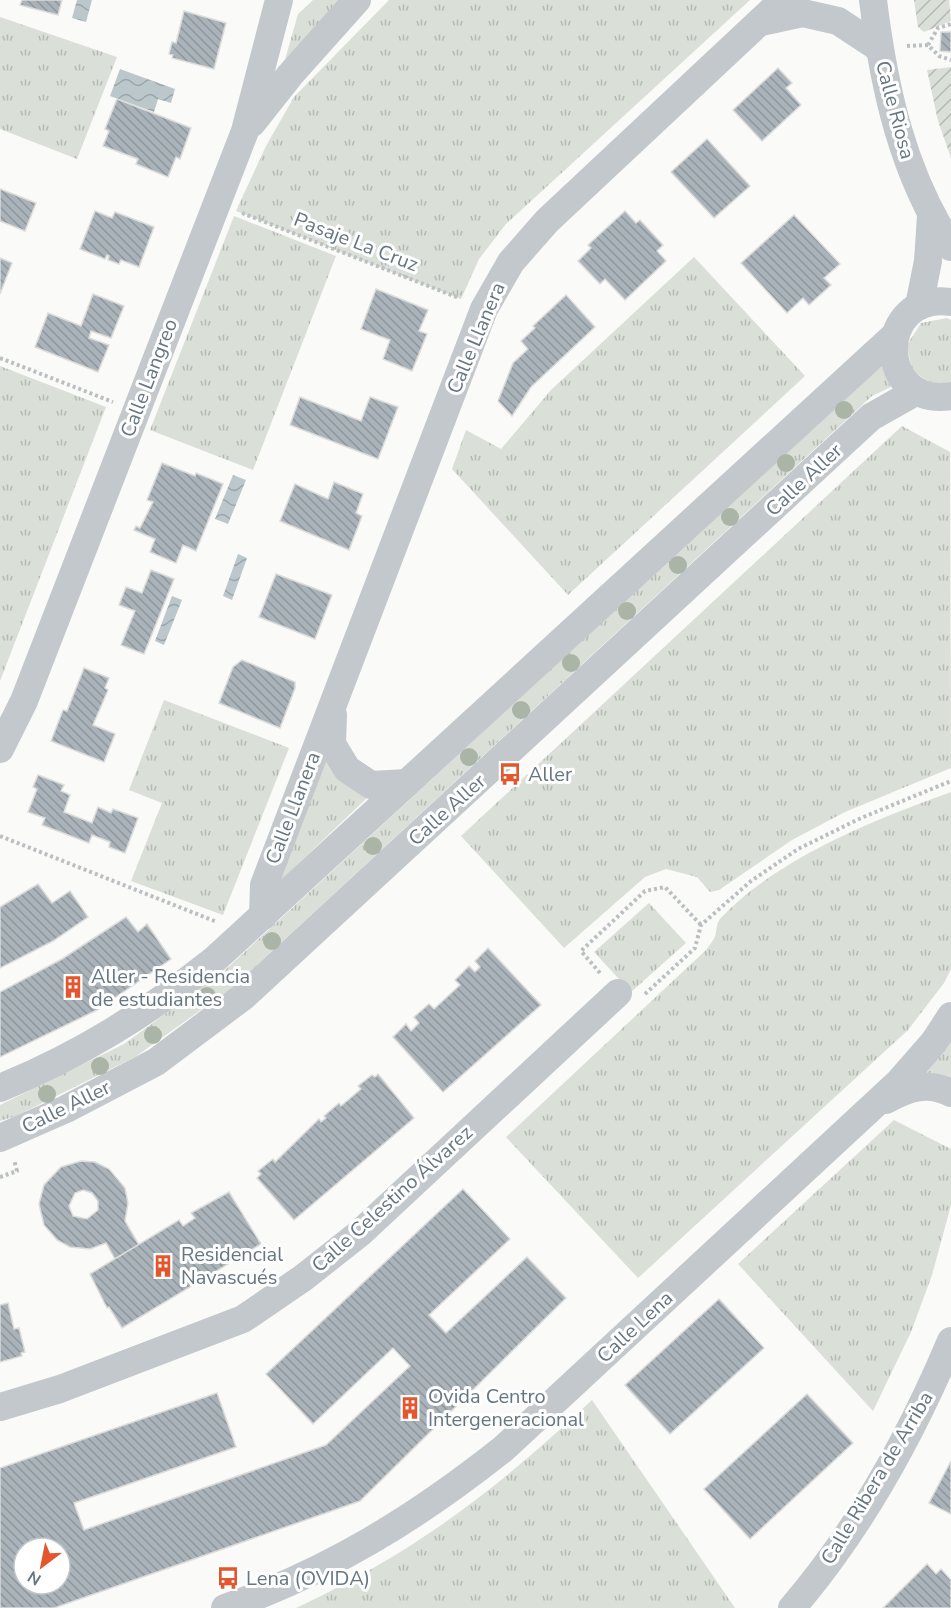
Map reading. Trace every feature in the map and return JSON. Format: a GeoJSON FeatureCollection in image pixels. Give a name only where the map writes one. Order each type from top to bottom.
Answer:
{"type":"FeatureCollection","features":[{"type":"Feature","properties":{"kind":"street"},"geometry":{"type":"LineString","coordinates":[[245,131],[290,75],[357,0]]}},
{"type":"Feature","properties":{"kind":"street","name":"Calle Llanera"},"geometry":{"type":"LineString","coordinates":[[263,916],[264,885],[484,309],[511,262],[547,221],[783,0]]}},
{"type":"Feature","properties":{"kind":"street","name":"Calle Riosa"},"geometry":{"type":"LineString","coordinates":[[873,0],[879,48],[898,136],[931,216],[951,247]]}},
{"type":"Feature","properties":{"kind":"street","name":"Calle Langreo"},"geometry":{"type":"LineString","coordinates":[[0,748],[24,701],[245,131],[282,4]]}},
{"type":"Feature","properties":{"kind":"street"},"geometry":{"type":"LineString","coordinates":[[756,23],[803,13],[838,21],[879,48]]}},
{"type":"Feature","properties":{"kind":"street","name":"Calle Riosa"},"geometry":{"type":"LineString","coordinates":[[919,306],[928,261],[931,216]]}},
{"type":"Feature","properties":{"kind":"street"},"geometry":{"type":"LineString","coordinates":[[0,1088],[47,1068],[125,1026],[214,960],[894,336],[906,315],[919,306],[937,300],[951,302]]}},
{"type":"Feature","properties":{"kind":"street"},"geometry":{"type":"LineString","coordinates":[[894,336],[893,352],[897,369],[907,383],[917,391],[934,397],[950,397]]}},
{"type":"Feature","properties":{"kind":"street","name":"Calle Aller"},"geometry":{"type":"LineString","coordinates":[[0,1138],[66,1109],[156,1062],[244,996],[872,417],[917,391]]}},
{"type":"Feature","properties":{"kind":"street","name":"Calle Llanera"},"geometry":{"type":"LineString","coordinates":[[334,701],[332,744],[347,769],[371,785],[407,783]]}},
{"type":"Feature","properties":{"kind":"street","name":"Calle Celestino Álvarez"},"geometry":{"type":"LineString","coordinates":[[0,1407],[60,1389],[243,1319],[303,1278],[360,1233],[618,993]]}},
{"type":"Feature","properties":{"kind":"street","name":"Calle Lena"},"geometry":{"type":"LineString","coordinates":[[225,1608],[312,1574],[394,1529],[448,1492],[503,1449],[871,1108],[927,1050],[951,1016]]}},
{"type":"Feature","properties":{"kind":"street","name":"Calle Lena"},"geometry":{"type":"LineString","coordinates":[[871,1108],[911,1087],[940,1088],[951,1093]]}},
{"type":"Feature","properties":{"kind":"street","name":"Calle Ribera de Arriba"},"geometry":{"type":"LineString","coordinates":[[792,1608],[811,1586],[856,1523],[928,1396],[951,1341]]}},
{"type":"Feature","properties":{"kind":"path"},"geometry":{"type":"LineString","coordinates":[[928,45],[938,28],[951,24]]}},
{"type":"Feature","properties":{"kind":"path"},"geometry":{"type":"LineString","coordinates":[[879,48],[928,45],[939,56],[951,60]]}},
{"type":"Feature","properties":{"kind":"path","name":"Pasaje La Cruz"},"geometry":{"type":"LineString","coordinates":[[216,203],[484,309]]}},
{"type":"Feature","properties":{"kind":"path"},"geometry":{"type":"LineString","coordinates":[[0,358],[136,411]]}},
{"type":"Feature","properties":{"kind":"path"},"geometry":{"type":"LineString","coordinates":[[701,925],[665,887],[645,891],[581,951],[632,1006],[695,948],[701,925],[751,881],[798,849],[861,818],[951,781]]}},
{"type":"Feature","properties":{"kind":"path"},"geometry":{"type":"LineString","coordinates":[[0,836],[224,925]]}},
{"type":"Feature","properties":{"kind":"green space"},"geometry":{"type":"Polygon","coordinates":[[[313,0],[344,0],[284,63],[298,14],[313,0]]]}},
{"type":"Feature","properties":{"kind":"green space"},"geometry":{"type":"Polygon","coordinates":[[[389,0],[750,0],[506,224],[479,259],[461,299],[236,211],[266,146],[294,97],[389,0]]]}},
{"type":"Feature","properties":{"kind":"green space"},"geometry":{"type":"Polygon","coordinates":[[[914,0],[949,0],[951,21],[924,32],[918,27],[914,0]]]}},
{"type":"Feature","properties":{"kind":"green space"},"geometry":{"type":"Polygon","coordinates":[[[0,17],[117,57],[77,159],[0,129],[0,17]]]}},
{"type":"Feature","properties":{"kind":"green space"},"geometry":{"type":"Polygon","coordinates":[[[951,67],[951,158],[938,121],[927,70],[951,67]]]}},
{"type":"Feature","properties":{"kind":"green space"},"geometry":{"type":"Polygon","coordinates":[[[234,216],[336,256],[253,470],[150,430],[234,216]]]}},
{"type":"Feature","properties":{"kind":"green space"},"geometry":{"type":"Polygon","coordinates":[[[694,257],[805,376],[568,595],[452,469],[466,430],[501,449],[551,390],[694,257]]]}},
{"type":"Feature","properties":{"kind":"green space"},"geometry":{"type":"Polygon","coordinates":[[[947,318],[951,320],[951,382],[935,385],[912,371],[907,345],[921,323],[947,318]]]}},
{"type":"Feature","properties":{"kind":"green space"},"geometry":{"type":"Polygon","coordinates":[[[881,365],[891,387],[872,396],[233,987],[135,1057],[16,1116],[0,1121],[0,1105],[124,1044],[224,971],[881,365]]]}},
{"type":"Feature","properties":{"kind":"green space"},"geometry":{"type":"Polygon","coordinates":[[[0,366],[106,407],[0,681],[0,366]]]}},
{"type":"Feature","properties":{"kind":"green space"},"geometry":{"type":"Polygon","coordinates":[[[902,426],[950,452],[951,768],[845,812],[792,840],[719,890],[710,892],[697,877],[666,869],[645,877],[564,948],[461,836],[902,426]]]}},
{"type":"Feature","properties":{"kind":"green space"},"geometry":{"type":"Polygon","coordinates":[[[164,700],[289,748],[223,915],[131,881],[162,803],[129,790],[164,700]]]}},
{"type":"Feature","properties":{"kind":"green space"},"geometry":{"type":"Polygon","coordinates":[[[325,751],[369,796],[277,884],[325,751]]]}},
{"type":"Feature","properties":{"kind":"green space"},"geometry":{"type":"Polygon","coordinates":[[[951,792],[951,969],[944,983],[908,1030],[638,1278],[506,1137],[705,951],[714,938],[720,919],[743,897],[769,877],[828,843],[890,815],[951,792]]]}},
{"type":"Feature","properties":{"kind":"green space"},"geometry":{"type":"Polygon","coordinates":[[[649,903],[686,943],[631,992],[594,952],[649,903]]]}},
{"type":"Feature","properties":{"kind":"green space"},"geometry":{"type":"Polygon","coordinates":[[[951,1033],[951,1079],[916,1073],[951,1033]]]}},
{"type":"Feature","properties":{"kind":"green space"},"geometry":{"type":"Polygon","coordinates":[[[894,1120],[951,1149],[951,1205],[932,1275],[911,1332],[873,1411],[738,1264],[894,1120]]]}},
{"type":"Feature","properties":{"kind":"green space"},"geometry":{"type":"Polygon","coordinates":[[[592,1400],[735,1608],[296,1608],[379,1565],[453,1517],[522,1463],[592,1400]]]}},
{"type":"Feature","properties":{"kind":"water"},"geometry":{"type":"Polygon","coordinates":[[[77,0],[92,0],[86,22],[72,18],[77,0]]]}},
{"type":"Feature","properties":{"kind":"water"},"geometry":{"type":"Polygon","coordinates":[[[120,69],[175,89],[171,103],[158,99],[154,112],[110,96],[120,69]]]}},
{"type":"Feature","properties":{"kind":"water"},"geometry":{"type":"Polygon","coordinates":[[[233,475],[246,480],[228,524],[215,519],[233,475]]]}},
{"type":"Feature","properties":{"kind":"water"},"geometry":{"type":"Polygon","coordinates":[[[238,554],[247,558],[232,600],[223,596],[238,554]]]}},
{"type":"Feature","properties":{"kind":"water"},"geometry":{"type":"Polygon","coordinates":[[[172,596],[182,600],[164,645],[155,641],[172,596]]]}},
{"type":"Feature","properties":{"kind":"building"},"geometry":{"type":"Polygon","coordinates":[[[22,0],[62,0],[58,15],[20,5],[22,0]]]}},
{"type":"Feature","properties":{"kind":"building"},"geometry":{"type":"Polygon","coordinates":[[[184,11],[226,23],[214,69],[172,58],[173,55],[169,54],[172,42],[176,43],[184,11]]]}},
{"type":"Feature","properties":{"kind":"building"},"geometry":{"type":"Polygon","coordinates":[[[941,32],[951,32],[951,52],[940,51],[941,32]]]}},
{"type":"Feature","properties":{"kind":"building"},"geometry":{"type":"Polygon","coordinates":[[[778,68],[792,83],[786,88],[801,105],[762,141],[733,110],[778,68]]]}},
{"type":"Feature","properties":{"kind":"building"},"geometry":{"type":"Polygon","coordinates":[[[117,99],[191,128],[180,159],[176,157],[168,177],[136,164],[138,159],[103,146],[109,131],[105,129],[117,99]]]}},
{"type":"Feature","properties":{"kind":"building"},"geometry":{"type":"Polygon","coordinates":[[[707,139],[750,186],[714,218],[671,172],[707,139]]]}},
{"type":"Feature","properties":{"kind":"building"},"geometry":{"type":"Polygon","coordinates":[[[0,189],[36,203],[25,231],[0,221],[0,189]]]}},
{"type":"Feature","properties":{"kind":"building"},"geometry":{"type":"Polygon","coordinates":[[[95,211],[112,218],[115,212],[154,227],[139,267],[121,260],[119,264],[108,260],[107,255],[105,259],[80,249],[95,211]]]}},
{"type":"Feature","properties":{"kind":"building"},"geometry":{"type":"Polygon","coordinates":[[[625,211],[636,223],[640,220],[663,245],[657,251],[666,261],[625,300],[605,279],[600,284],[578,261],[591,248],[588,245],[625,211]]]}},
{"type":"Feature","properties":{"kind":"building"},"geometry":{"type":"Polygon","coordinates":[[[794,215],[840,264],[824,278],[831,285],[809,305],[803,298],[787,313],[741,263],[794,215]]]}},
{"type":"Feature","properties":{"kind":"building"},"geometry":{"type":"Polygon","coordinates":[[[0,258],[12,263],[0,294],[0,258]]]}},
{"type":"Feature","properties":{"kind":"building"},"geometry":{"type":"Polygon","coordinates":[[[376,289],[428,310],[419,331],[427,334],[412,371],[383,359],[390,340],[361,329],[376,289]]]}},
{"type":"Feature","properties":{"kind":"building"},"geometry":{"type":"Polygon","coordinates":[[[93,294],[124,306],[111,338],[91,331],[89,338],[109,345],[98,372],[35,347],[48,313],[81,326],[93,294]]]}},
{"type":"Feature","properties":{"kind":"building"},"geometry":{"type":"Polygon","coordinates":[[[566,295],[595,327],[531,387],[512,416],[498,401],[513,363],[528,349],[521,341],[535,328],[533,326],[566,295]]]}},
{"type":"Feature","properties":{"kind":"building"},"geometry":{"type":"Polygon","coordinates":[[[300,397],[361,421],[370,397],[398,407],[378,459],[290,425],[300,397]]]}},
{"type":"Feature","properties":{"kind":"building"},"geometry":{"type":"Polygon","coordinates":[[[162,463],[223,484],[196,551],[183,545],[176,563],[150,552],[155,539],[134,530],[136,526],[140,528],[153,502],[147,500],[162,463]]]}},
{"type":"Feature","properties":{"kind":"building"},"geometry":{"type":"Polygon","coordinates":[[[334,482],[363,494],[356,513],[362,516],[349,550],[280,521],[295,484],[328,499],[334,482]]]}},
{"type":"Feature","properties":{"kind":"building"},"geometry":{"type":"Polygon","coordinates":[[[151,570],[174,579],[144,654],[121,645],[135,611],[119,605],[126,587],[142,593],[151,570]]]}},
{"type":"Feature","properties":{"kind":"building"},"geometry":{"type":"Polygon","coordinates":[[[276,574],[332,595],[315,639],[259,617],[276,574]]]}},
{"type":"Feature","properties":{"kind":"building"},"geometry":{"type":"Polygon","coordinates":[[[242,660],[295,682],[295,688],[280,728],[219,703],[233,667],[242,660]]]}},
{"type":"Feature","properties":{"kind":"building"},"geometry":{"type":"Polygon","coordinates":[[[84,668],[109,678],[105,688],[108,690],[93,725],[115,734],[104,762],[51,741],[63,710],[67,711],[84,668]]]}},
{"type":"Feature","properties":{"kind":"building"},"geometry":{"type":"Polygon","coordinates":[[[38,775],[64,785],[61,791],[70,795],[64,812],[92,823],[98,807],[111,813],[113,809],[138,818],[125,853],[109,847],[110,842],[92,835],[89,843],[42,825],[45,818],[28,812],[37,789],[33,787],[38,775]]]}},
{"type":"Feature","properties":{"kind":"building","name":"Aller - Residencia de estudiantes"},"geometry":{"type":"Polygon","coordinates":[[[38,884],[52,903],[70,891],[88,917],[53,941],[0,968],[0,907],[38,884]]]}},
{"type":"Feature","properties":{"kind":"building","name":"Aller - Residencia de estudiantes"},"geometry":{"type":"Polygon","coordinates":[[[126,917],[138,932],[147,924],[171,959],[97,1010],[0,1057],[0,992],[62,959],[126,917]]]}},
{"type":"Feature","properties":{"kind":"building"},"geometry":{"type":"Polygon","coordinates":[[[488,948],[541,1005],[443,1092],[393,1037],[406,1024],[411,1031],[419,1023],[414,1017],[429,1004],[434,1009],[460,985],[455,980],[469,966],[475,972],[480,967],[475,961],[488,948]]]}},
{"type":"Feature","properties":{"kind":"building"},"geometry":{"type":"Polygon","coordinates":[[[378,1074],[414,1118],[294,1220],[257,1178],[261,1174],[258,1171],[273,1159],[275,1162],[319,1119],[321,1122],[326,1118],[324,1116],[339,1103],[341,1106],[361,1089],[358,1086],[372,1075],[375,1077],[378,1074]]]}},
{"type":"Feature","properties":{"kind":"building"},"geometry":{"type":"Polygon","coordinates":[[[81,1161],[95,1162],[109,1169],[125,1188],[128,1203],[125,1221],[139,1245],[115,1259],[106,1243],[90,1249],[70,1247],[57,1240],[44,1225],[39,1204],[44,1185],[61,1167],[81,1161]],[[83,1190],[75,1193],[69,1206],[73,1216],[87,1219],[98,1210],[98,1201],[92,1193],[83,1190]]]}},
{"type":"Feature","properties":{"kind":"building","name":"Ovida Centro Intergeneracional"},"geometry":{"type":"Polygon","coordinates":[[[463,1189],[510,1239],[429,1315],[446,1333],[527,1257],[566,1298],[360,1501],[54,1608],[0,1608],[0,1468],[217,1393],[236,1447],[74,1503],[84,1530],[326,1445],[410,1366],[393,1348],[313,1424],[266,1374],[463,1189]]]}},
{"type":"Feature","properties":{"kind":"building","name":"Residencial Navascués"},"geometry":{"type":"Polygon","coordinates":[[[229,1192],[261,1244],[122,1328],[109,1307],[107,1308],[90,1274],[179,1220],[183,1226],[195,1218],[191,1213],[229,1192]]]}},
{"type":"Feature","properties":{"kind":"building"},"geometry":{"type":"Polygon","coordinates":[[[719,1299],[764,1348],[670,1434],[625,1385],[719,1299]]]}},
{"type":"Feature","properties":{"kind":"building"},"geometry":{"type":"Polygon","coordinates":[[[8,1303],[14,1329],[19,1328],[25,1352],[21,1353],[22,1356],[0,1362],[0,1305],[8,1303]]]}},
{"type":"Feature","properties":{"kind":"building"},"geometry":{"type":"Polygon","coordinates":[[[807,1394],[853,1443],[750,1539],[704,1489],[807,1394]]]}},
{"type":"Feature","properties":{"kind":"building"},"geometry":{"type":"Polygon","coordinates":[[[951,1461],[951,1514],[929,1503],[951,1461]]]}},
{"type":"Feature","properties":{"kind":"building"},"geometry":{"type":"Polygon","coordinates":[[[927,1564],[936,1574],[941,1569],[951,1580],[951,1608],[883,1608],[927,1564]]]}},
{"type":"Feature","properties":{"kind":"place","name":"Aller"},"geometry":{"type":"Point","coordinates":[510,774]}},
{"type":"Feature","properties":{"kind":"place","name":"Aller - Residencia de estudiantes"},"geometry":{"type":"Point","coordinates":[73,987]}},
{"type":"Feature","properties":{"kind":"place","name":"Residencial Navascués"},"geometry":{"type":"Point","coordinates":[163,1266]}},
{"type":"Feature","properties":{"kind":"place","name":"Ovida Centro Intergeneracional"},"geometry":{"type":"Point","coordinates":[410,1408]}},
{"type":"Feature","properties":{"kind":"place","name":"Lena (OVIDA)"},"geometry":{"type":"Point","coordinates":[228,1578]}}]}
